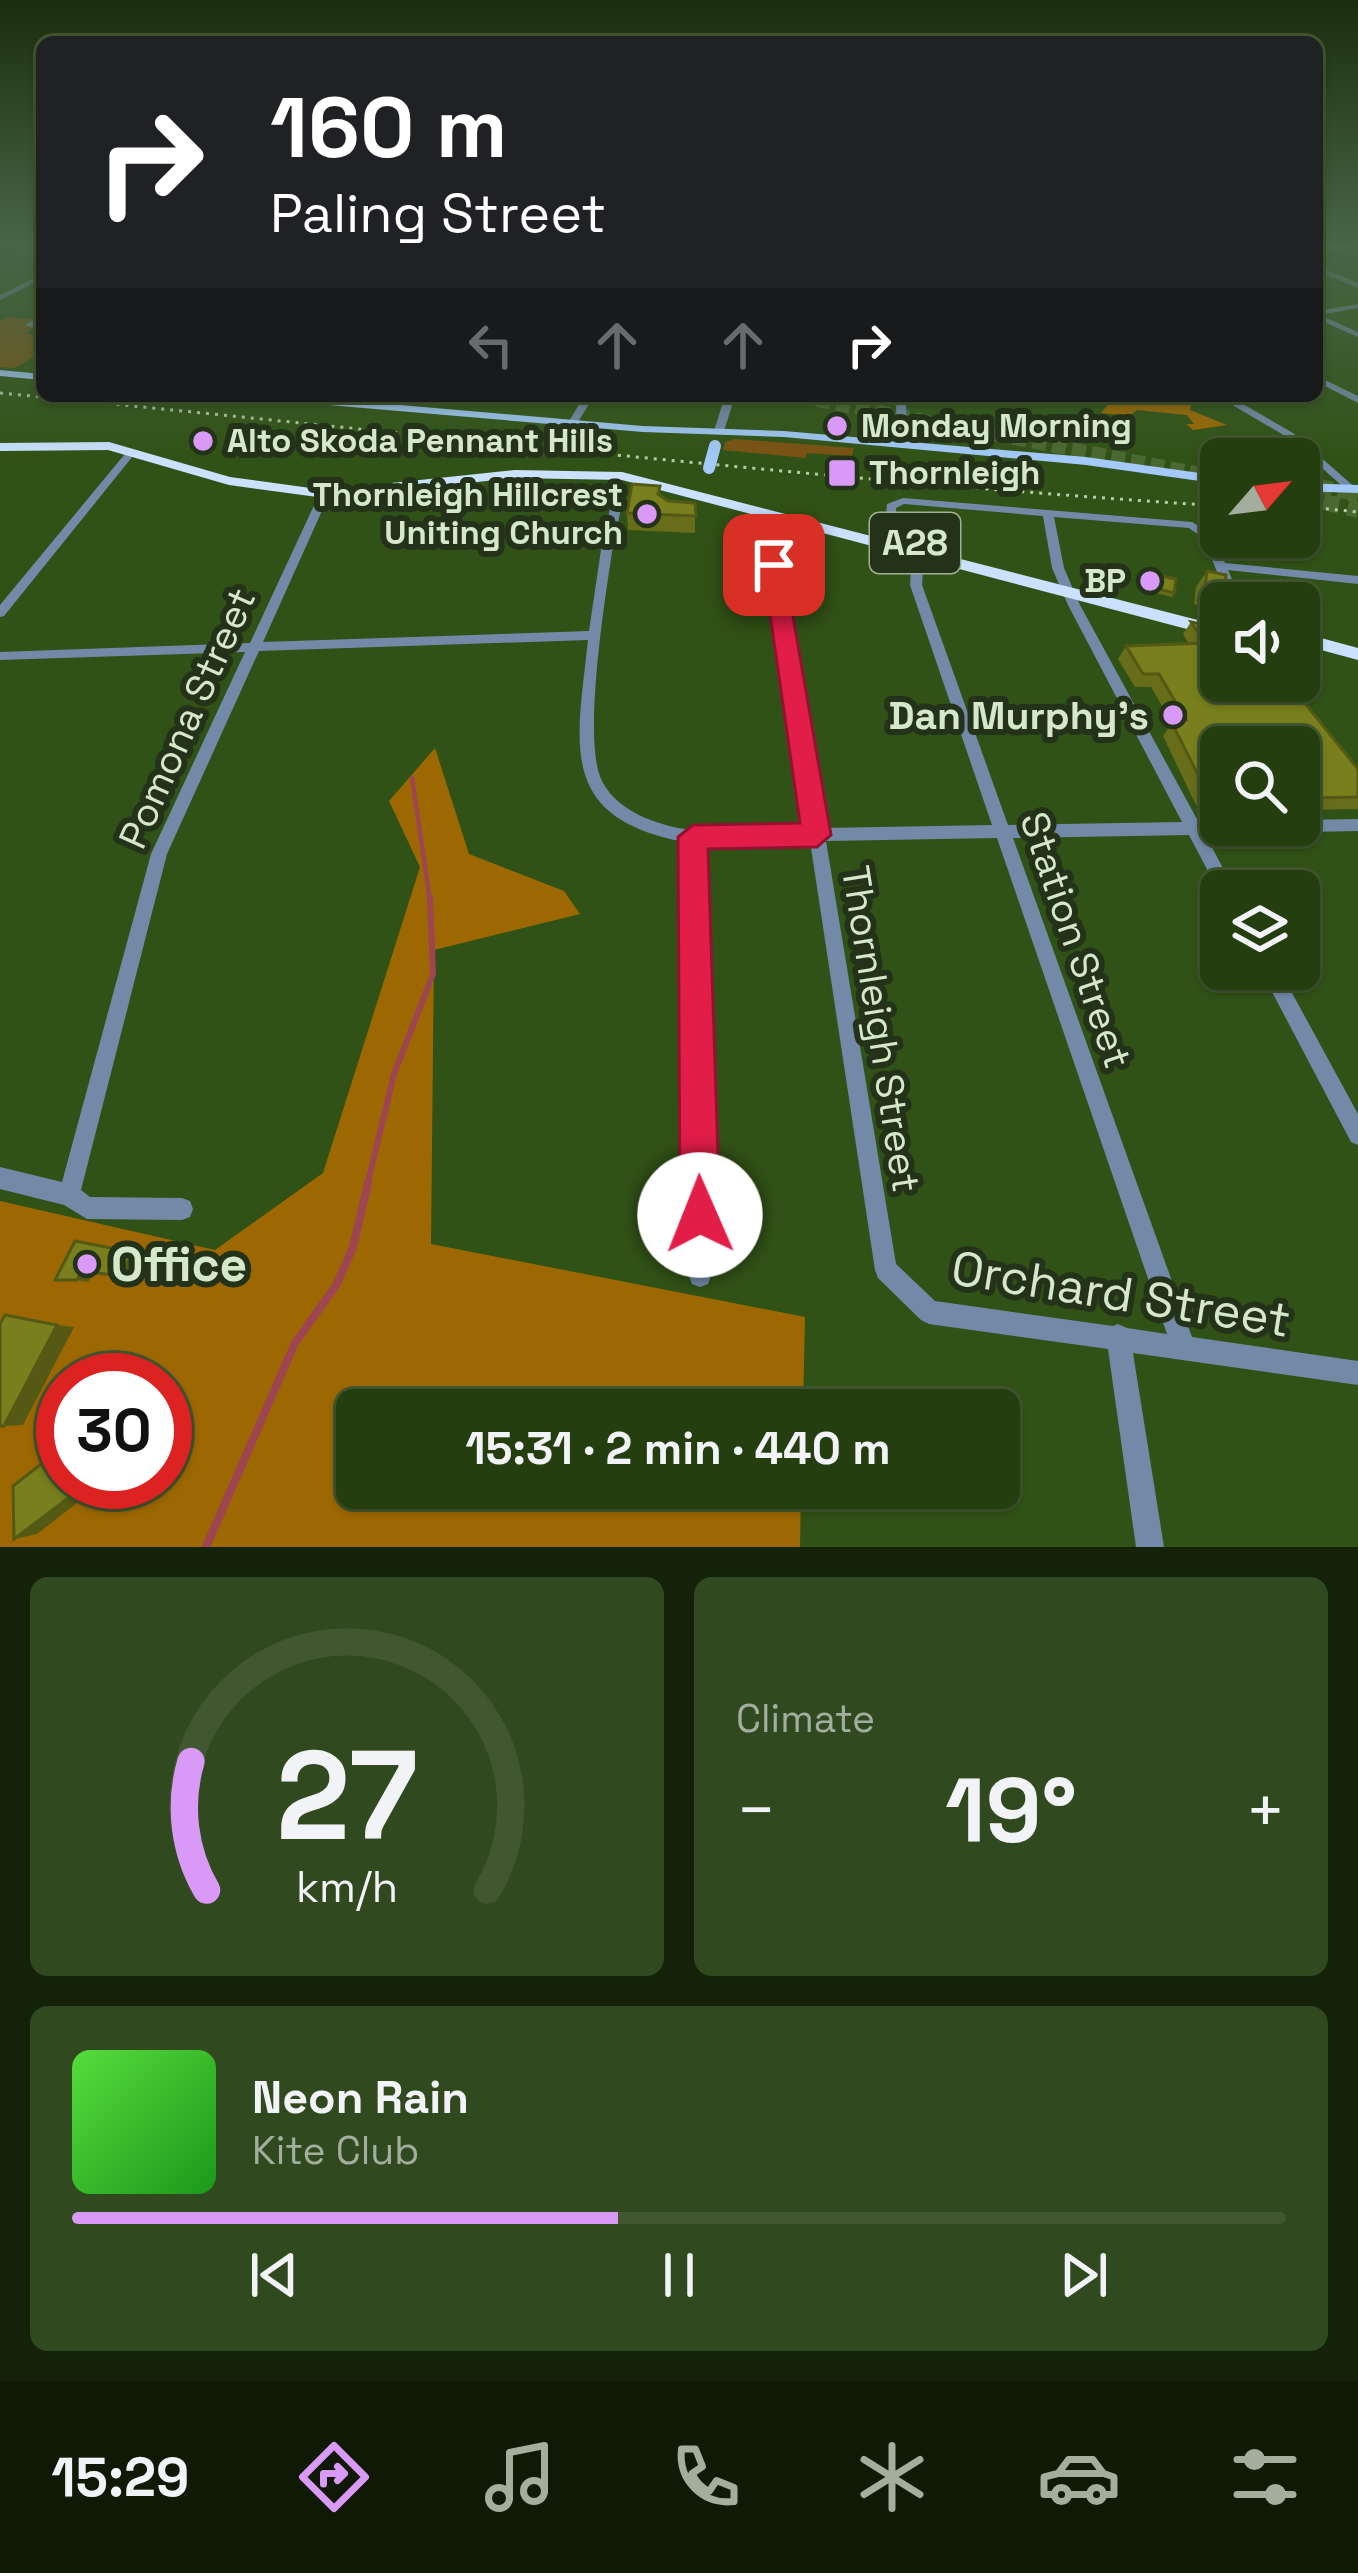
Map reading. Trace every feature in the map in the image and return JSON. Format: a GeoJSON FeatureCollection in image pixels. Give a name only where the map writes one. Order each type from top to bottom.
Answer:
{"type":"FeatureCollection","features":[{"type":"Feature","properties":{"kind":"highway","name":"A28"},"geometry":{"type":"LineString","coordinates":[[0,443],[76,436],[137,442],[327,489],[559,464],[707,475],[890,537],[1200,626]]}},
{"type":"Feature","properties":{"kind":"highway","name":"A28"},"geometry":{"type":"LineString","coordinates":[[0,443],[132,451],[244,484],[327,489],[573,472],[654,481],[918,554],[1200,614]]}},
{"type":"Feature","properties":{"kind":"highway"},"geometry":{"type":"LineString","coordinates":[[707,475],[705,488],[742,506]]}},
{"type":"Feature","properties":{"kind":"highway"},"geometry":{"type":"LineString","coordinates":[[1320,644],[1358,654]]}},
{"type":"Feature","properties":{"kind":"highway"},"geometry":{"type":"LineString","coordinates":[[1320,659],[1358,669]]}},
{"type":"Feature","properties":{"kind":"main road"},"geometry":{"type":"LineString","coordinates":[[0,373],[36,376]]}},
{"type":"Feature","properties":{"kind":"main road"},"geometry":{"type":"LineString","coordinates":[[332,402],[902,445],[1109,463],[1200,477]]}},
{"type":"Feature","properties":{"kind":"main road"},"geometry":{"type":"LineString","coordinates":[[707,475],[719,431]]}},
{"type":"Feature","properties":{"kind":"main road"},"geometry":{"type":"LineString","coordinates":[[1320,488],[1356,489]]}},
{"type":"Feature","properties":{"kind":"street"},"geometry":{"type":"LineString","coordinates":[[1323,317],[1358,335]]}},
{"type":"Feature","properties":{"kind":"street"},"geometry":{"type":"LineString","coordinates":[[28,325],[36,320]]}},
{"type":"Feature","properties":{"kind":"street"},"geometry":{"type":"LineString","coordinates":[[1323,382],[1358,400]]}},
{"type":"Feature","properties":{"kind":"street"},"geometry":{"type":"LineString","coordinates":[[389,407],[400,402]]}},
{"type":"Feature","properties":{"kind":"street"},"geometry":{"type":"LineString","coordinates":[[574,423],[586,402]]}},
{"type":"Feature","properties":{"kind":"street"},"geometry":{"type":"LineString","coordinates":[[719,431],[728,402]]}},
{"type":"Feature","properties":{"kind":"street"},"geometry":{"type":"LineString","coordinates":[[901,402],[902,445]]}},
{"type":"Feature","properties":{"kind":"street"},"geometry":{"type":"LineString","coordinates":[[1232,402],[1290,435],[1356,489]]}},
{"type":"Feature","properties":{"kind":"street"},"geometry":{"type":"LineString","coordinates":[[0,613],[132,451]]}},
{"type":"Feature","properties":{"kind":"street","name":"Pomona Street"},"geometry":{"type":"LineString","coordinates":[[69,1195],[159,854],[327,489]]}},
{"type":"Feature","properties":{"kind":"street"},"geometry":{"type":"LineString","coordinates":[[619,491],[602,553],[587,758],[591,776],[620,812],[644,826],[693,837],[1358,825]]}},
{"type":"Feature","properties":{"kind":"street"},"geometry":{"type":"LineString","coordinates":[[890,537],[891,506],[903,501],[1187,524],[1206,532],[1227,582]]}},
{"type":"Feature","properties":{"kind":"street","name":"Thornleigh Street"},"geometry":{"type":"LineString","coordinates":[[766,513],[886,1270]]}},
{"type":"Feature","properties":{"kind":"street"},"geometry":{"type":"LineString","coordinates":[[1048,514],[1065,585],[1216,870]]}},
{"type":"Feature","properties":{"kind":"street","name":"Station Street"},"geometry":{"type":"LineString","coordinates":[[918,554],[916,585],[1183,1345]]}},
{"type":"Feature","properties":{"kind":"street"},"geometry":{"type":"LineString","coordinates":[[1221,566],[1358,580]]}},
{"type":"Feature","properties":{"kind":"street"},"geometry":{"type":"LineString","coordinates":[[0,656],[596,635]]}},
{"type":"Feature","properties":{"kind":"street"},"geometry":{"type":"LineString","coordinates":[[693,837],[700,1276]]}},
{"type":"Feature","properties":{"kind":"street"},"geometry":{"type":"LineString","coordinates":[[1280,990],[1358,1135]]}},
{"type":"Feature","properties":{"kind":"street"},"geometry":{"type":"LineString","coordinates":[[0,1178],[69,1195],[87,1208],[182,1209]]}},
{"type":"Feature","properties":{"kind":"street","name":"Orchard Street"},"geometry":{"type":"LineString","coordinates":[[886,1270],[929,1312],[1358,1373]]}},
{"type":"Feature","properties":{"kind":"street"},"geometry":{"type":"LineString","coordinates":[[1118,1336],[1150,1547]]}},
{"type":"Feature","properties":{"kind":"shaded area"},"geometry":{"type":"Polygon","coordinates":[[[6,317],[36,320],[26,334],[36,335],[36,355],[15,368],[0,367],[0,321],[6,317]]]}},
{"type":"Feature","properties":{"kind":"shaded area"},"geometry":{"type":"Polygon","coordinates":[[[1110,402],[1192,402],[1190,410],[1227,425],[1193,430],[1186,424],[1194,424],[1187,415],[1137,410],[1129,416],[1101,413],[1110,402]]]}},
{"type":"Feature","properties":{"kind":"shaded area"},"geometry":{"type":"Polygon","coordinates":[[[725,442],[854,448],[852,456],[807,453],[806,458],[723,450],[725,442]]]}},
{"type":"Feature","properties":{"kind":"shaded area"},"geometry":{"type":"Polygon","coordinates":[[[435,748],[469,854],[564,891],[580,914],[434,950],[431,1244],[805,1317],[803,1389],[336,1389],[336,1509],[801,1509],[800,1547],[0,1547],[0,1201],[215,1250],[323,1173],[420,867],[389,801],[435,748]]]}},
{"type":"Feature","properties":{"kind":"building"},"geometry":{"type":"Polygon","coordinates":[[[632,484],[660,486],[658,494],[668,501],[695,503],[696,516],[627,513],[632,484]]]}},
{"type":"Feature","properties":{"kind":"building"},"geometry":{"type":"Polygon","coordinates":[[[440,487],[436,503],[426,503],[430,488],[440,487]]]}},
{"type":"Feature","properties":{"kind":"building"},"geometry":{"type":"Polygon","coordinates":[[[1207,571],[1226,575],[1226,582],[1206,582],[1207,571]]]}},
{"type":"Feature","properties":{"kind":"building"},"geometry":{"type":"Polygon","coordinates":[[[1148,573],[1176,579],[1174,593],[1147,586],[1148,573]]]}},
{"type":"Feature","properties":{"kind":"building"},"geometry":{"type":"Polygon","coordinates":[[[1200,643],[1200,702],[1304,702],[1358,769],[1358,797],[1320,798],[1320,726],[1200,726],[1200,779],[1172,723],[1186,720],[1159,674],[1143,674],[1126,646],[1200,643]]]}},
{"type":"Feature","properties":{"kind":"building"},"geometry":{"type":"Polygon","coordinates":[[[75,1241],[132,1252],[122,1276],[81,1271],[77,1280],[55,1280],[75,1241]]]}},
{"type":"Feature","properties":{"kind":"building"},"geometry":{"type":"Polygon","coordinates":[[[5,1315],[57,1325],[42,1353],[36,1353],[36,1365],[4,1426],[0,1426],[0,1324],[5,1315]]]}},
{"type":"Feature","properties":{"kind":"building"},"geometry":{"type":"Polygon","coordinates":[[[36,1468],[36,1509],[54,1509],[14,1539],[13,1486],[36,1468]]]}},
{"type":"Feature","properties":{"kind":"waterway"},"geometry":{"type":"LineString","coordinates":[[412,778],[430,900]]}},
{"type":"Feature","properties":{"kind":"waterway"},"geometry":{"type":"LineString","coordinates":[[367,1186],[394,1074],[433,974],[430,897]]}},
{"type":"Feature","properties":{"kind":"waterway"},"geometry":{"type":"LineString","coordinates":[[206,1547],[295,1343],[337,1284],[353,1247],[368,1183]]}},
{"type":"Feature","properties":{"kind":"tunnel"},"geometry":{"type":"LineString","coordinates":[[828,402],[1200,474]]}},
{"type":"Feature","properties":{"kind":"tunnel"},"geometry":{"type":"LineString","coordinates":[[1320,486],[1358,495],[1349,493]]}},
{"type":"Feature","properties":{"kind":"tunnel"},"geometry":{"type":"LineString","coordinates":[[1320,501],[1358,510]]}},
{"type":"Feature","properties":{"kind":"railway"},"geometry":{"type":"LineString","coordinates":[[0,393],[36,397]]}},
{"type":"Feature","properties":{"kind":"railway"},"geometry":{"type":"LineString","coordinates":[[90,402],[763,469],[1200,504]]}},
{"type":"Feature","properties":{"kind":"railway"},"geometry":{"type":"LineString","coordinates":[[1320,508],[1358,512]]}},
{"type":"Feature","properties":{"kind":"place","name":"Monday Morning"},"geometry":{"type":"Point","coordinates":[837,426]}},
{"type":"Feature","properties":{"kind":"place","name":"Alto Skoda Pennant Hills"},"geometry":{"type":"Point","coordinates":[203,441]}},
{"type":"Feature","properties":{"kind":"place","name":"Thornleigh"},"geometry":{"type":"Point","coordinates":[842,473]}},
{"type":"Feature","properties":{"kind":"place","name":"Thornleigh Hillcrest Uniting Church"},"geometry":{"type":"Point","coordinates":[647,514]}},
{"type":"Feature","properties":{"kind":"place","name":"BP"},"geometry":{"type":"Point","coordinates":[1150,581]}},
{"type":"Feature","properties":{"kind":"place","name":"Dan Murphy's"},"geometry":{"type":"Point","coordinates":[1173,715]}},
{"type":"Feature","properties":{"kind":"place","name":"Office"},"geometry":{"type":"Point","coordinates":[87,1264]}},
{"type":"Feature","properties":{"kind":"route"},"geometry":{"type":"LineString","coordinates":[[700,1215],[693,837],[817,835],[774,565]]}}]}
